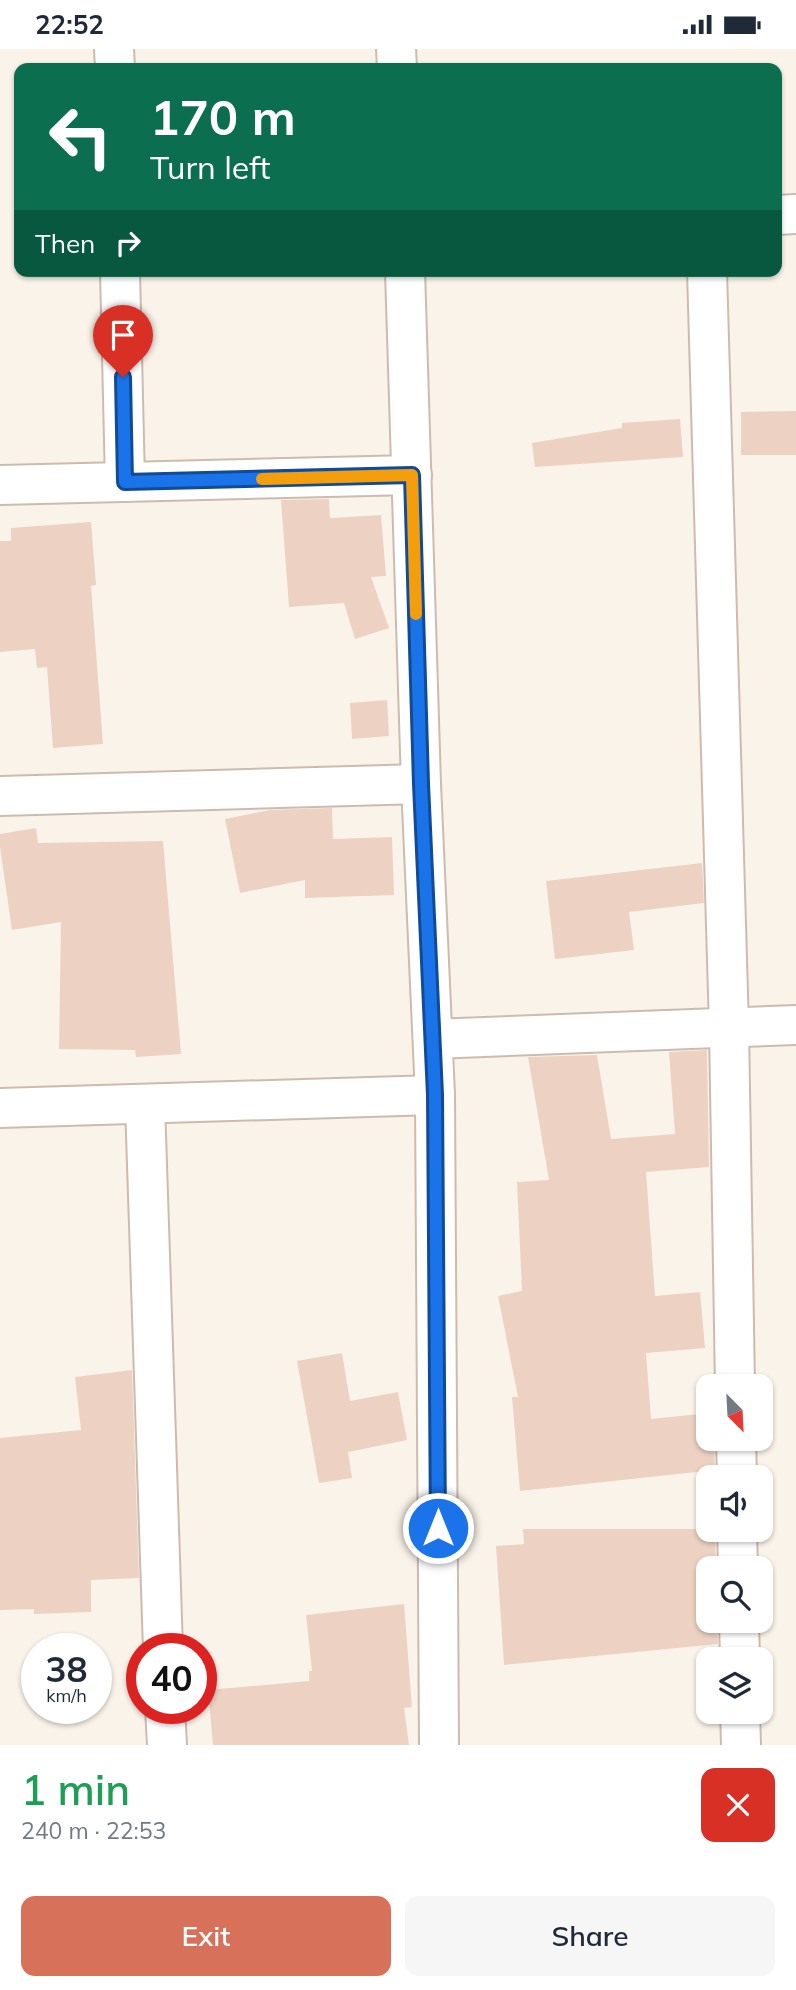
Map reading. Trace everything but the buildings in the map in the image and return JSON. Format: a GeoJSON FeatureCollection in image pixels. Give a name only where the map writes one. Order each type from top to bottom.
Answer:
{"type":"FeatureCollection","features":[{"type":"Feature","properties":{"kind":"street"},"geometry":{"type":"LineString","coordinates":[[120,277],[125,482]]}},
{"type":"Feature","properties":{"kind":"street"},"geometry":{"type":"LineString","coordinates":[[405,277],[421,784],[435,1095],[439,1745]]}},
{"type":"Feature","properties":{"kind":"street"},"geometry":{"type":"LineString","coordinates":[[707,277],[729,1028],[735,1374]]}},
{"type":"Feature","properties":{"kind":"street"},"geometry":{"type":"LineString","coordinates":[[0,485],[412,475]]}},
{"type":"Feature","properties":{"kind":"street"},"geometry":{"type":"LineString","coordinates":[[0,796],[421,784]]}},
{"type":"Feature","properties":{"kind":"street"},"geometry":{"type":"LineString","coordinates":[[433,1039],[796,1025]]}},
{"type":"Feature","properties":{"kind":"street"},"geometry":{"type":"LineString","coordinates":[[0,1108],[435,1095]]}},
{"type":"Feature","properties":{"kind":"street"},"geometry":{"type":"LineString","coordinates":[[145,1104],[162,1633]]}},
{"type":"Feature","properties":{"kind":"street"},"geometry":{"type":"LineString","coordinates":[[166,1724],[167,1745]]}},
{"type":"Feature","properties":{"kind":"street"},"geometry":{"type":"LineString","coordinates":[[740,1724],[741,1745]]}},
{"type":"Feature","properties":{"kind":"slow traffic"},"geometry":{"type":"LineString","coordinates":[[262,479],[412,475],[416,614]]}},
{"type":"Feature","properties":{"kind":"route"},"geometry":{"type":"LineString","coordinates":[[123,377],[125,482],[412,475],[421,784],[435,1095],[438,1528]]}}]}
